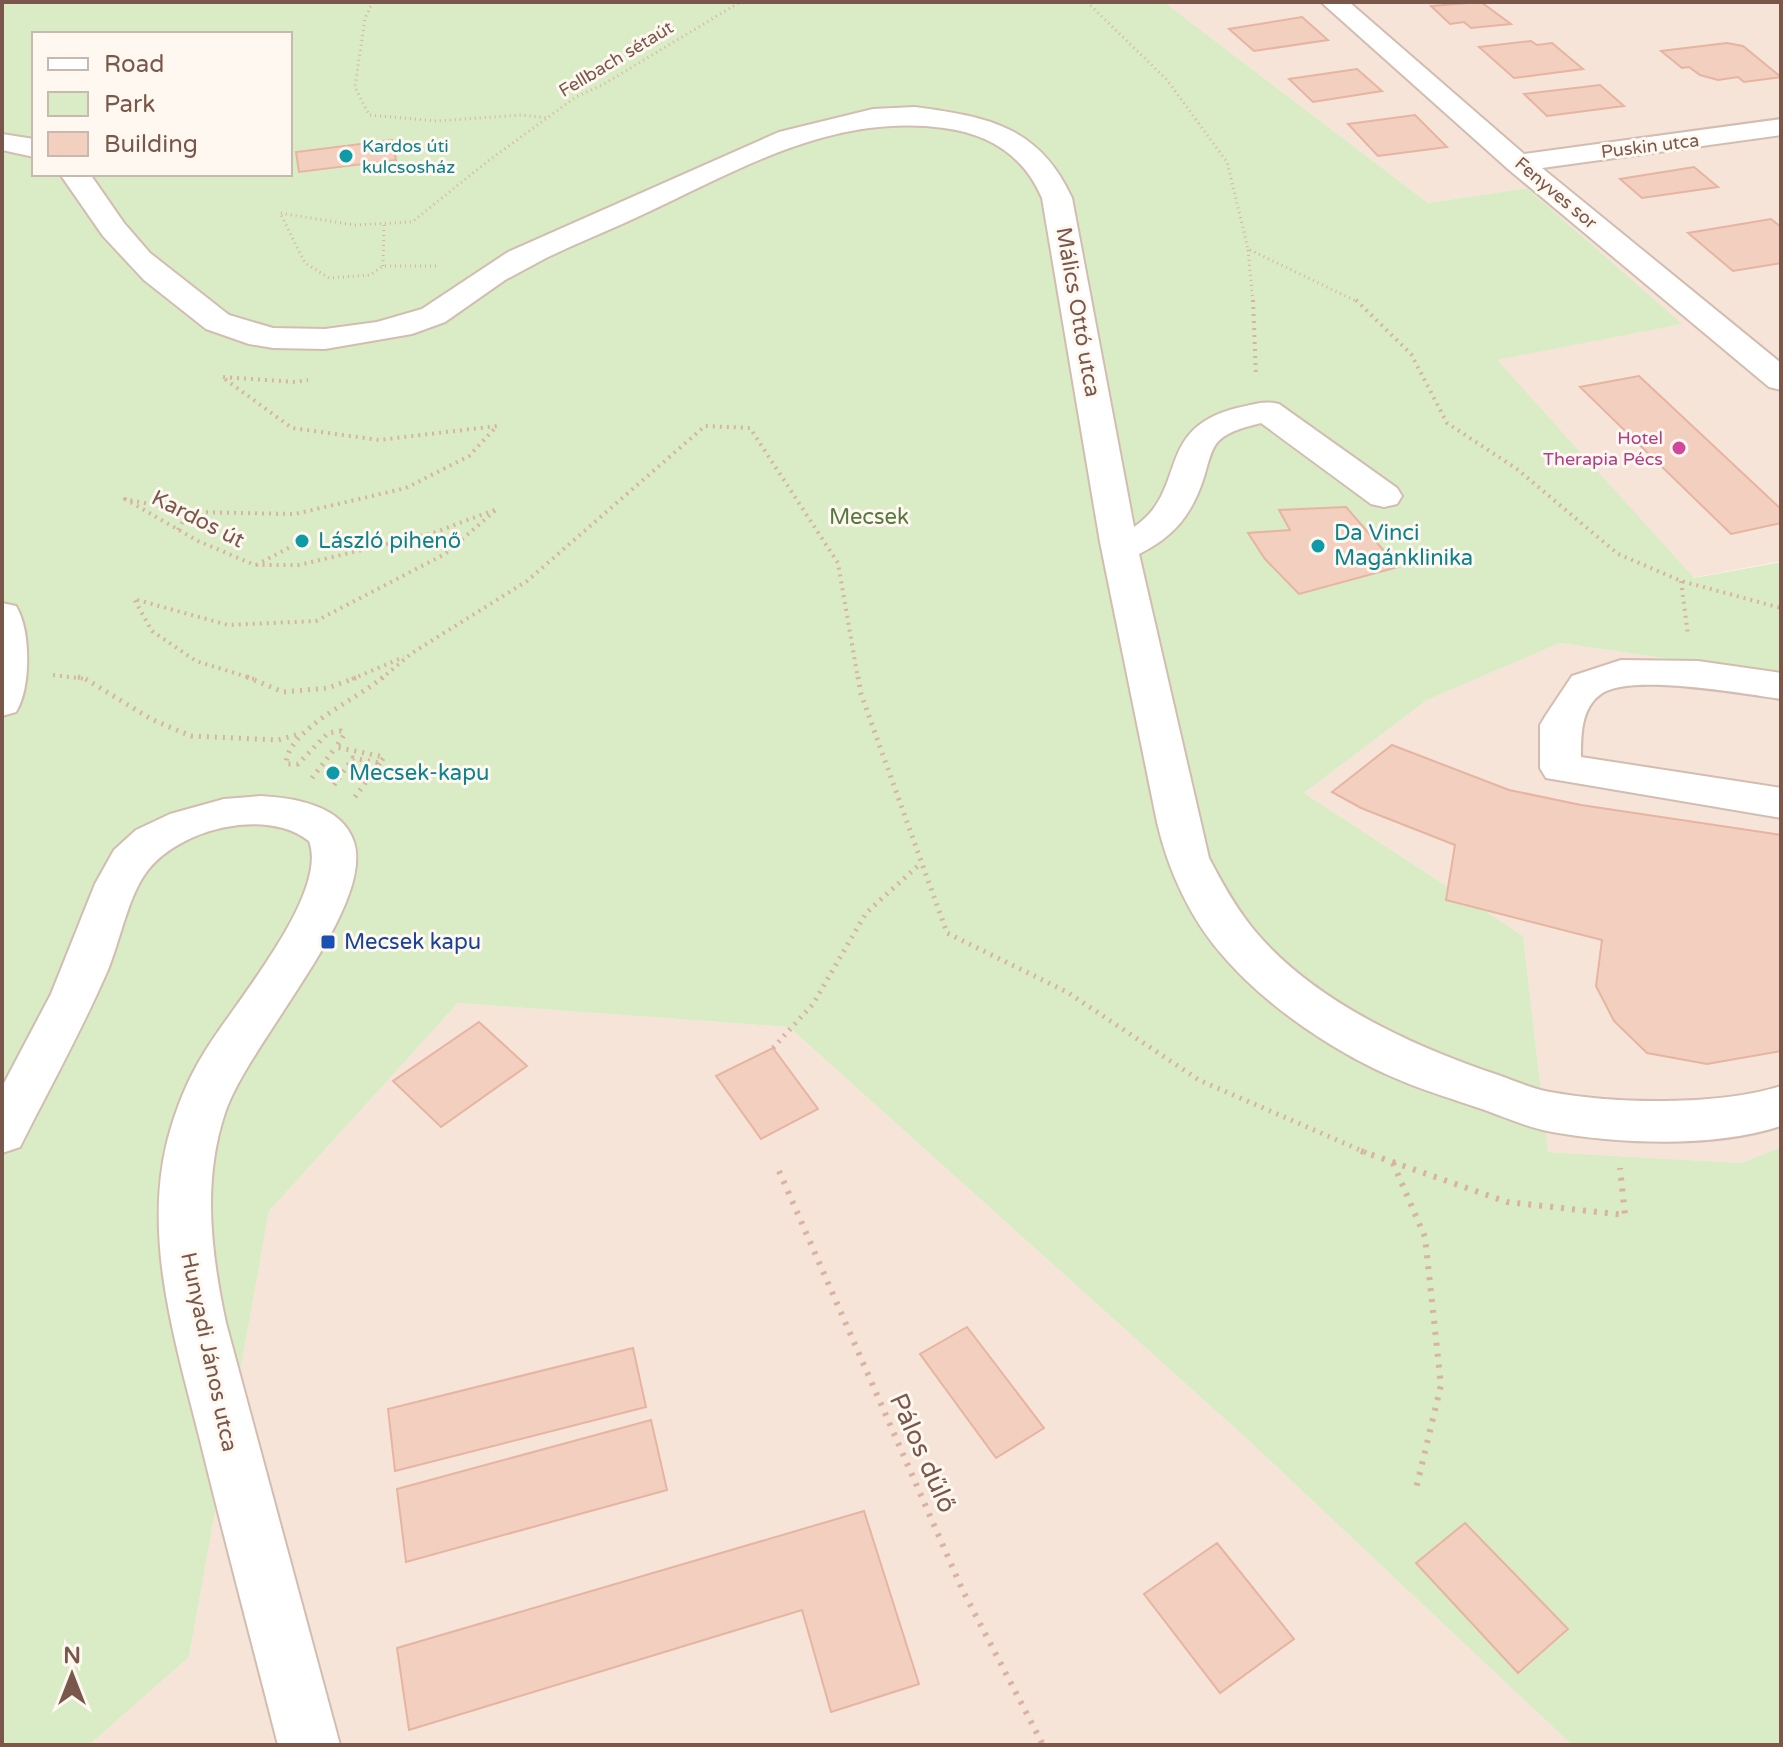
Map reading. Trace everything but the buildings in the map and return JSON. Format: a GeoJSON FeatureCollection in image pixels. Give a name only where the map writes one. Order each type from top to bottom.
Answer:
{"type":"FeatureCollection","features":[{"type":"Feature","properties":{"kind":"street","name":"Fenyves sor"},"geometry":{"type":"LineString","coordinates":[[1334,2],[1518,163],[1781,380]]}},
{"type":"Feature","properties":{"kind":"street","name":"Málics Ottó utca"},"geometry":{"type":"LineString","coordinates":[[76,176],[112,232],[140,263],[225,326],[268,337],[310,340],[349,337],[425,319],[505,267],[722,167],[826,125],[876,115],[924,116],[976,125],[1021,146],[1049,177],[1057,198],[1120,549],[1146,681],[1187,858],[1208,900],[1239,944],[1279,982],[1334,1023],[1417,1067],[1549,1112],[1616,1119],[1700,1120],[1781,1106]]}},
{"type":"Feature","properties":{"kind":"street","name":"Puskin utca"},"geometry":{"type":"LineString","coordinates":[[1518,163],[1781,127]]}},
{"type":"Feature","properties":{"kind":"street"},"geometry":{"type":"LineString","coordinates":[[2,142],[32,148]]}},
{"type":"Feature","properties":{"kind":"street"},"geometry":{"type":"LineString","coordinates":[[1120,549],[1163,525],[1177,506],[1191,462],[1203,437],[1220,425],[1267,411],[1384,496]]}},
{"type":"Feature","properties":{"kind":"street"},"geometry":{"type":"LineString","coordinates":[[2,615],[5,686]]}},
{"type":"Feature","properties":{"kind":"street"},"geometry":{"type":"LineString","coordinates":[[1781,686],[1698,674],[1621,673],[1586,685],[1560,725],[1561,768],[1781,803]]}},
{"type":"Feature","properties":{"kind":"street","name":"Hunyadi János utca"},"geometry":{"type":"LineString","coordinates":[[2,1133],[95,947],[122,876],[136,853],[159,837],[193,823],[250,810],[302,818],[322,829],[333,841],[335,862],[314,926],[219,1070],[192,1143],[183,1199],[186,1249],[203,1340],[260,1569],[309,1745]]}},
{"type":"Feature","properties":{"kind":"path"},"geometry":{"type":"LineString","coordinates":[[373,2],[365,18],[355,87],[369,115],[437,121],[521,115],[550,118]]}},
{"type":"Feature","properties":{"kind":"path","name":"Fellbach sétaút"},"geometry":{"type":"LineString","coordinates":[[550,118],[576,97],[604,84],[740,2]]}},
{"type":"Feature","properties":{"kind":"path"},"geometry":{"type":"LineString","coordinates":[[1087,2],[1167,80],[1227,162],[1248,249],[1256,327],[1256,379]]}},
{"type":"Feature","properties":{"kind":"path"},"geometry":{"type":"LineString","coordinates":[[505,267],[383,266],[370,275],[329,278],[305,263],[280,213],[354,225],[412,222],[488,161],[550,118]]}},
{"type":"Feature","properties":{"kind":"path"},"geometry":{"type":"LineString","coordinates":[[383,266],[384,222]]}},
{"type":"Feature","properties":{"kind":"path"},"geometry":{"type":"LineString","coordinates":[[1248,249],[1355,299],[1411,354],[1447,423],[1517,469],[1618,554],[1681,581],[1781,608]]}},
{"type":"Feature","properties":{"kind":"path","name":"Kardos út"},"geometry":{"type":"LineString","coordinates":[[310,379],[296,382],[222,377],[292,428],[379,440],[497,426],[469,456],[406,488],[295,514],[188,512],[125,499],[178,530],[255,565],[299,565],[433,533],[497,509],[445,554],[316,621],[228,625],[134,599],[152,631],[196,661],[283,692],[328,688],[376,671],[412,653]]}},
{"type":"Feature","properties":{"kind":"path"},"geometry":{"type":"LineString","coordinates":[[5,686],[84,678],[151,719],[191,736],[278,740],[300,734],[372,687],[412,653],[527,581],[705,426],[750,428],[838,563],[861,694],[947,933],[1067,992],[1199,1080],[1352,1148],[1507,1202],[1625,1215],[1616,1119]]}},
{"type":"Feature","properties":{"kind":"path"},"geometry":{"type":"LineString","coordinates":[[178,530],[188,512]]}},
{"type":"Feature","properties":{"kind":"path"},"geometry":{"type":"LineString","coordinates":[[255,565],[302,541]]}},
{"type":"Feature","properties":{"kind":"path"},"geometry":{"type":"LineString","coordinates":[[1681,581],[1686,625],[1698,674]]}},
{"type":"Feature","properties":{"kind":"path"},"geometry":{"type":"LineString","coordinates":[[300,734],[286,758],[286,764],[298,764],[328,733],[341,731],[344,735],[336,747],[384,757],[380,763],[353,758],[326,797]]}},
{"type":"Feature","properties":{"kind":"path"},"geometry":{"type":"LineString","coordinates":[[773,1048],[813,1004],[866,913],[921,863]]}},
{"type":"Feature","properties":{"kind":"path"},"geometry":{"type":"LineString","coordinates":[[1392,1163],[1425,1237],[1441,1385],[1415,1493]]}},
{"type":"Feature","properties":{"kind":"path","name":"Pálos dűlő"},"geometry":{"type":"LineString","coordinates":[[779,1171],[962,1589],[1043,1745]]}},
{"type":"Feature","properties":{"kind":"shaded area"},"geometry":{"type":"Polygon","coordinates":[[[1164,2],[1781,2],[1781,561],[1686,579],[1496,360],[1681,324],[1527,188],[1428,203],[1164,2]]]}},
{"type":"Feature","properties":{"kind":"shaded area"},"geometry":{"type":"Polygon","coordinates":[[[1560,643],[1781,675],[1781,1147],[1741,1163],[1548,1152],[1523,936],[1304,793],[1427,700],[1560,643]]]}},
{"type":"Feature","properties":{"kind":"shaded area"},"geometry":{"type":"Polygon","coordinates":[[[458,1003],[789,1027],[1246,1438],[1572,1745],[89,1745],[189,1657],[269,1211],[458,1003]]]}},
{"type":"Feature","properties":{"kind":"green space","name":"Mecsek"},"geometry":{"type":"Polygon","coordinates":[[[2,2],[1164,2],[1428,203],[1527,188],[1682,324],[1497,360],[1694,578],[1781,562],[1781,675],[1560,643],[1427,700],[1304,793],[1523,936],[1548,1152],[1741,1163],[1781,1147],[1781,1745],[1572,1745],[1246,1438],[789,1027],[458,1003],[269,1211],[189,1657],[89,1745],[2,1745],[2,2]]]}},
{"type":"Feature","properties":{"kind":"place","name":"Kardos úti kulcsosház"},"geometry":{"type":"Point","coordinates":[346,156]}},
{"type":"Feature","properties":{"kind":"place","name":"Hotel Therapia Pécs"},"geometry":{"type":"Point","coordinates":[1679,448]}},
{"type":"Feature","properties":{"kind":"place","name":"László pihenő"},"geometry":{"type":"Point","coordinates":[302,541]}},
{"type":"Feature","properties":{"kind":"place","name":"Da Vinci Magánklinika"},"geometry":{"type":"Point","coordinates":[1318,546]}},
{"type":"Feature","properties":{"kind":"place","name":"Mecsek-kapu"},"geometry":{"type":"Point","coordinates":[333,773]}},
{"type":"Feature","properties":{"kind":"place","name":"Mecsek kapu"},"geometry":{"type":"Point","coordinates":[328,942]}}]}
